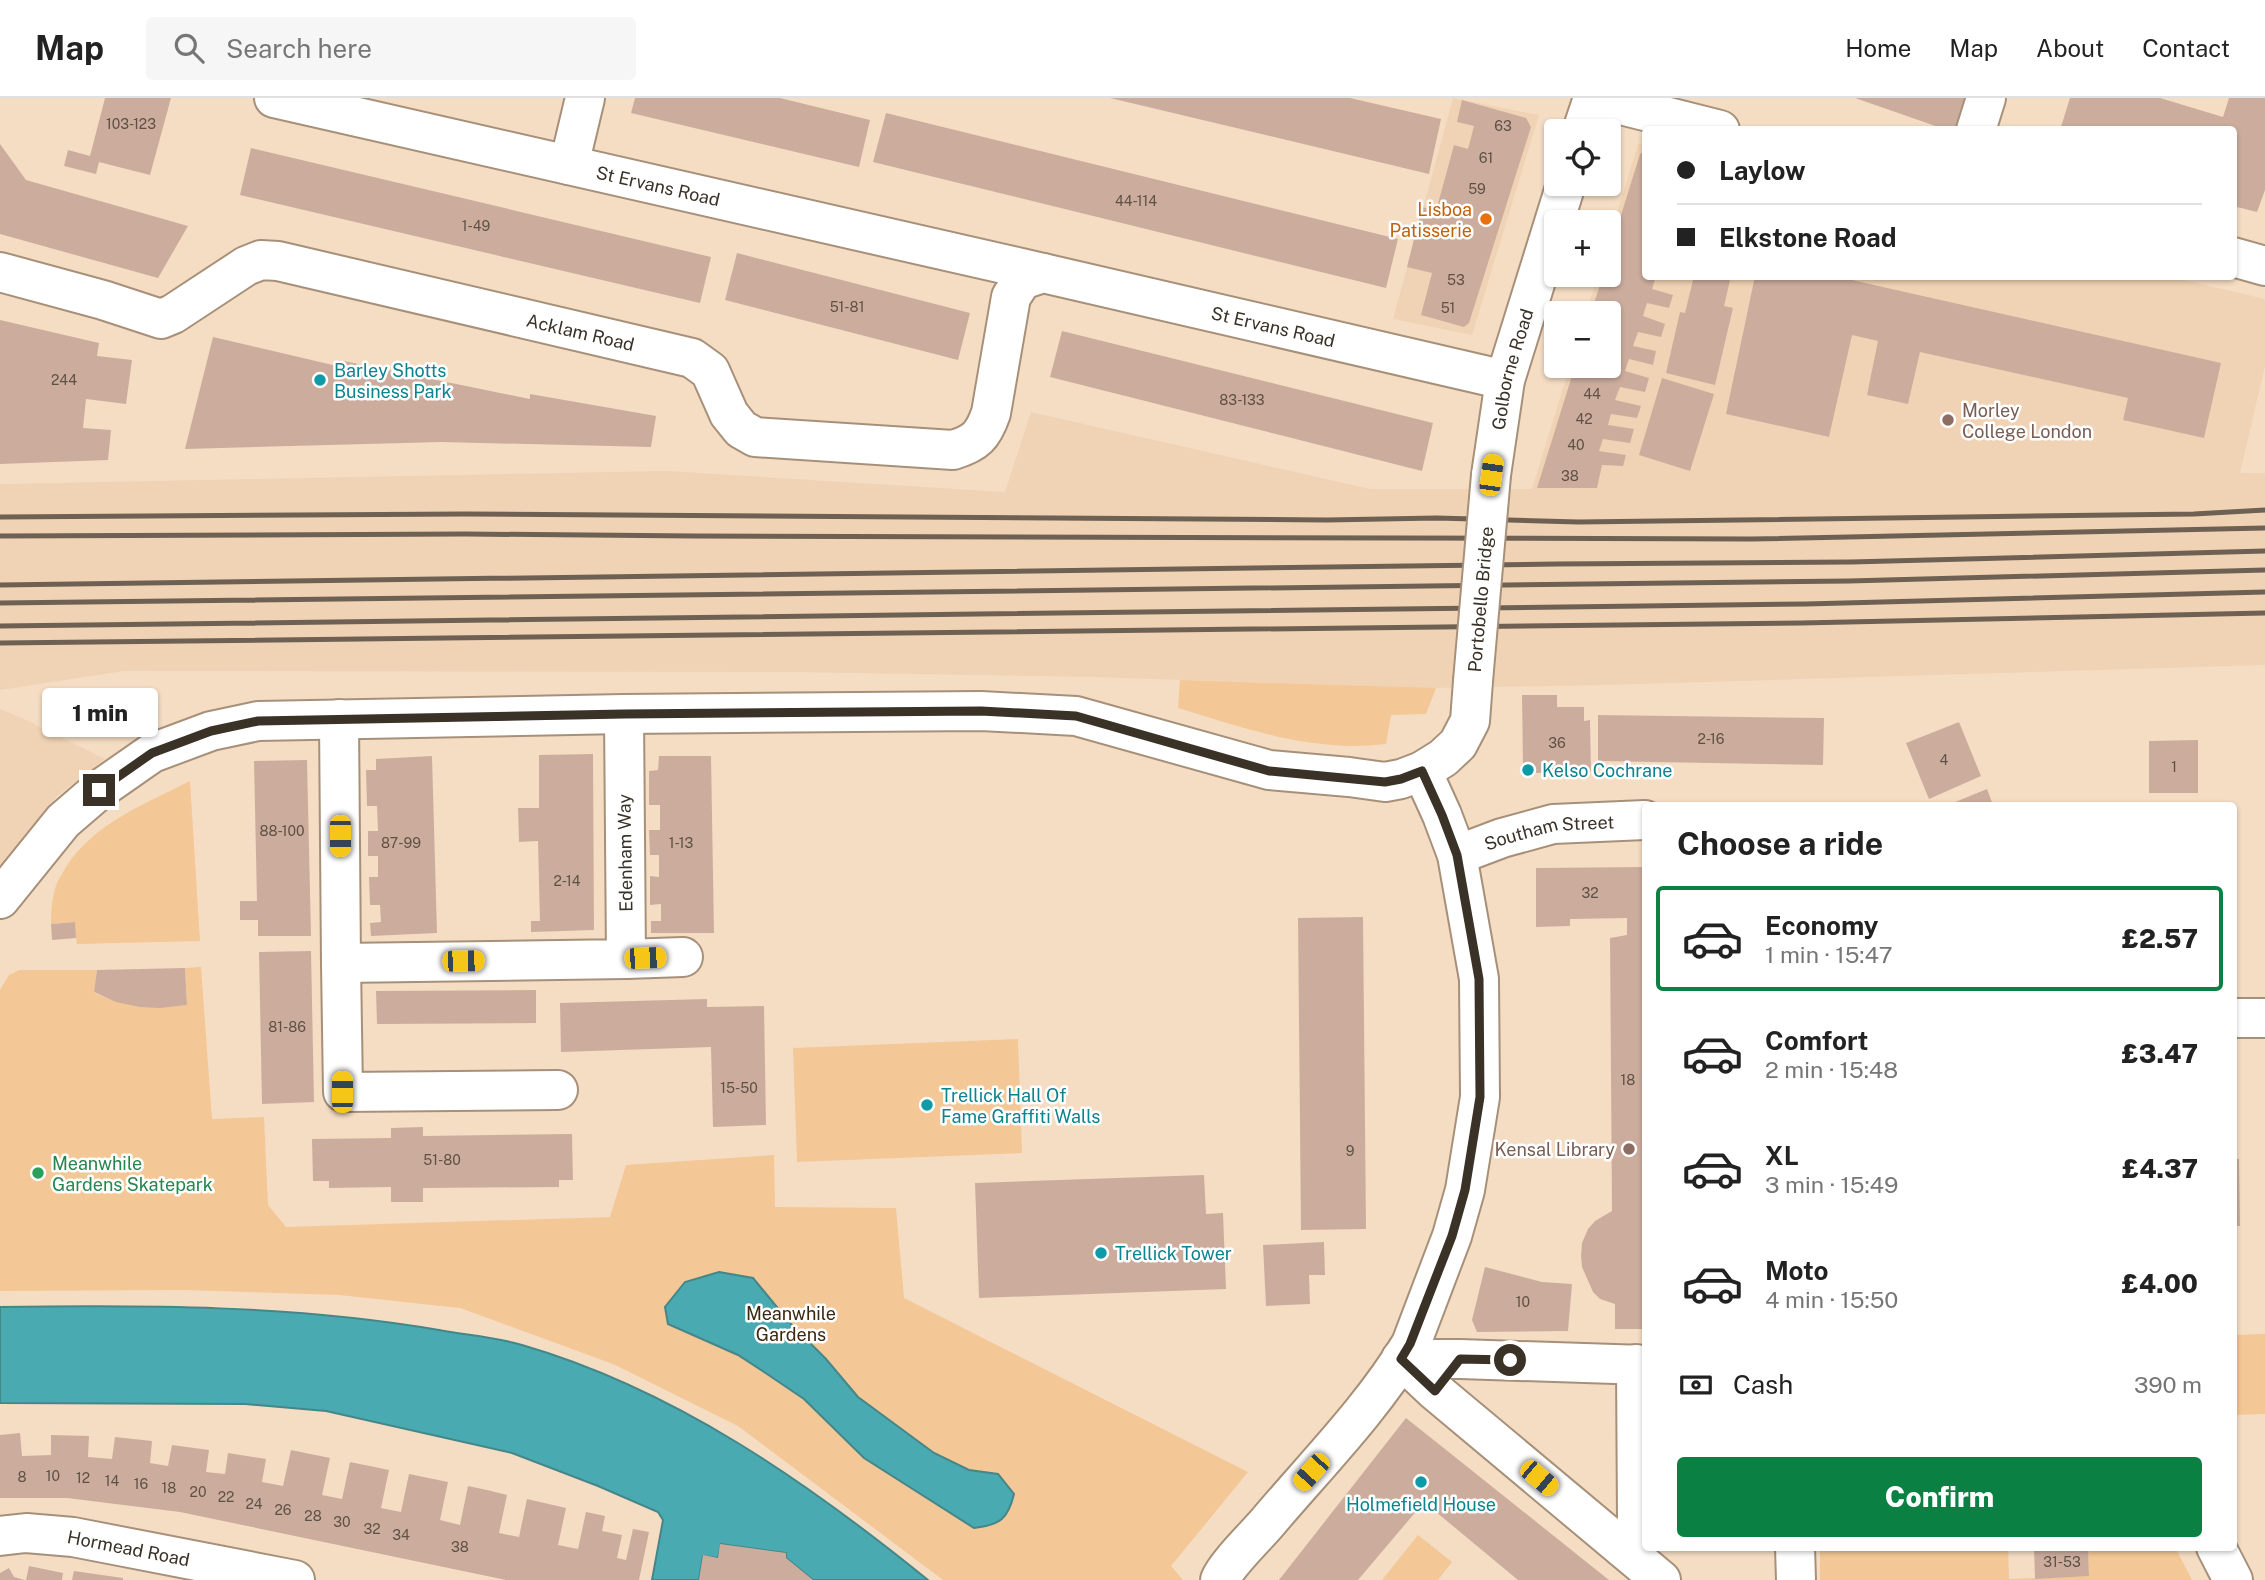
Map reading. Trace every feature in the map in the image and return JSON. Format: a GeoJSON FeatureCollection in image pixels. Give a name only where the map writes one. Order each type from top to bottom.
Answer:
{"type":"FeatureCollection","features":[{"type":"Feature","properties":{"kind":"street","name":"St Ervans Road"},"geometry":{"type":"LineString","coordinates":[[274,98],[569,165],[1032,276],[1505,380]]}},
{"type":"Feature","properties":{"kind":"street"},"geometry":{"type":"LineString","coordinates":[[569,165],[585,98]]}},
{"type":"Feature","properties":{"kind":"street"},"geometry":{"type":"LineString","coordinates":[[1586,119],[1593,98],[1704,126]]}},
{"type":"Feature","properties":{"kind":"street"},"geometry":{"type":"LineString","coordinates":[[1977,126],[1986,98]]}},
{"type":"Feature","properties":{"kind":"street","name":"Golborne Road"},"geometry":{"type":"LineString","coordinates":[[1491,475],[1505,380],[1562,196]]}},
{"type":"Feature","properties":{"kind":"street","name":"Acklam Road"},"geometry":{"type":"LineString","coordinates":[[0,272],[161,318],[173,314],[246,266],[261,260],[278,261],[692,358],[710,371],[729,414],[741,429],[755,437],[953,450],[970,444],[985,430],[991,413],[1011,297],[1032,276]]}},
{"type":"Feature","properties":{"kind":"street","name":"Portobello Bridge"},"geometry":{"type":"LineString","coordinates":[[1422,771],[1443,758],[1458,744],[1470,721],[1491,475]]}},
{"type":"Feature","properties":{"kind":"street"},"geometry":{"type":"LineString","coordinates":[[0,899],[63,821],[99,790],[152,753],[211,731],[258,721],[981,711],[1076,716],[1269,771],[1385,782],[1422,771],[1457,855],[1479,979],[1480,1097],[1465,1190],[1452,1236],[1410,1344],[1401,1359],[1361,1416],[1219,1580]]}},
{"type":"Feature","properties":{"kind":"street","name":"Edenham Way"},"geometry":{"type":"LineString","coordinates":[[624,714],[626,959]]}},
{"type":"Feature","properties":{"kind":"street"},"geometry":{"type":"LineString","coordinates":[[339,719],[342,1092],[558,1090]]}},
{"type":"Feature","properties":{"kind":"street","name":"Southam Street"},"geometry":{"type":"LineString","coordinates":[[1457,855],[1502,838],[1553,824],[1642,820]]}},
{"type":"Feature","properties":{"kind":"street"},"geometry":{"type":"LineString","coordinates":[[341,962],[683,957]]}},
{"type":"Feature","properties":{"kind":"street"},"geometry":{"type":"LineString","coordinates":[[2237,1018],[2265,1018]]}},
{"type":"Feature","properties":{"kind":"street"},"geometry":{"type":"LineString","coordinates":[[1401,1359],[1640,1364],[1637,1519],[1633,1534],[1623,1548]]}},
{"type":"Feature","properties":{"kind":"street"},"geometry":{"type":"LineString","coordinates":[[1401,1359],[1435,1391],[1661,1580]]}},
{"type":"Feature","properties":{"kind":"street"},"geometry":{"type":"LineString","coordinates":[[1435,1391],[1460,1359]]}},
{"type":"Feature","properties":{"kind":"street","name":"Hormead Road"},"geometry":{"type":"LineString","coordinates":[[0,1536],[26,1533],[73,1536],[295,1580]]}},
{"type":"Feature","properties":{"kind":"street"},"geometry":{"type":"LineString","coordinates":[[1795,1551],[1796,1580]]}},
{"type":"Feature","properties":{"kind":"street"},"geometry":{"type":"LineString","coordinates":[[2218,1551],[2233,1580]]}},
{"type":"Feature","properties":{"kind":"shaded area"},"geometry":{"type":"Polygon","coordinates":[[[1453,98],[1539,115],[1472,335],[1393,319],[1453,98]]]}},
{"type":"Feature","properties":{"kind":"shaded area"},"geometry":{"type":"Polygon","coordinates":[[[1638,144],[1642,145],[1642,280],[2184,280],[2265,299],[2265,366],[2240,473],[2265,473],[2265,665],[1431,688],[1090,677],[793,672],[124,671],[0,690],[0,484],[667,471],[1005,492],[1031,412],[1370,489],[1532,489],[1566,378],[1621,378],[1621,301],[1590,301],[1594,287],[1621,287],[1621,210],[1618,210],[1638,144]]]}},
{"type":"Feature","properties":{"kind":"shaded area"},"geometry":{"type":"Polygon","coordinates":[[[0,709],[105,759],[57,796],[0,871],[0,709]]]}},
{"type":"Feature","properties":{"kind":"green space"},"geometry":{"type":"Polygon","coordinates":[[[1180,680],[1436,688],[1426,714],[1391,715],[1386,744],[1359,746],[1280,737],[1178,708],[1180,680]]]}},
{"type":"Feature","properties":{"kind":"green space"},"geometry":{"type":"Polygon","coordinates":[[[190,781],[200,941],[77,944],[74,922],[51,924],[57,883],[66,867],[91,838],[122,816],[190,781]]]}},
{"type":"Feature","properties":{"kind":"green space","name":"Meanwhile Gardens"},"geometry":{"type":"Polygon","coordinates":[[[201,967],[212,1119],[264,1117],[268,1205],[286,1227],[610,1217],[626,1165],[774,1155],[775,1207],[896,1208],[904,1298],[1248,1472],[1171,1566],[1183,1580],[943,1580],[738,1426],[613,1364],[460,1308],[339,1295],[185,1290],[0,1291],[0,990],[9,975],[19,970],[97,970],[94,993],[129,1004],[162,1007],[187,1005],[185,968],[201,967]]]}},
{"type":"Feature","properties":{"kind":"green space"},"geometry":{"type":"Polygon","coordinates":[[[1018,1039],[1022,1153],[797,1162],[793,1048],[1018,1039]]]}},
{"type":"Feature","properties":{"kind":"green space"},"geometry":{"type":"Polygon","coordinates":[[[2265,1334],[2265,1414],[2237,1415],[2237,1335],[2265,1334]]]}},
{"type":"Feature","properties":{"kind":"green space"},"geometry":{"type":"Polygon","coordinates":[[[1418,1535],[1452,1562],[1438,1580],[1382,1580],[1418,1535]]]}},
{"type":"Feature","properties":{"kind":"green space"},"geometry":{"type":"Polygon","coordinates":[[[1820,1551],[2008,1551],[2009,1579],[2089,1576],[2088,1551],[2177,1551],[2192,1580],[1820,1580],[1820,1551]]]}},
{"type":"Feature","properties":{"kind":"water"},"geometry":{"type":"Polygon","coordinates":[[[719,1272],[753,1278],[858,1397],[934,1453],[969,1470],[998,1474],[1014,1494],[1006,1515],[996,1523],[974,1528],[864,1458],[804,1399],[764,1372],[738,1355],[668,1324],[665,1307],[685,1282],[719,1272]]]}},
{"type":"Feature","properties":{"kind":"water"},"geometry":{"type":"Polygon","coordinates":[[[110,1306],[275,1311],[384,1322],[522,1345],[633,1387],[737,1442],[835,1508],[928,1580],[813,1580],[786,1558],[786,1553],[721,1544],[718,1558],[703,1556],[699,1580],[652,1580],[663,1520],[658,1512],[512,1453],[326,1411],[245,1404],[0,1403],[0,1307],[110,1306]]]}},
{"type":"Feature","properties":{"kind":"building"},"geometry":{"type":"Polygon","coordinates":[[[105,98],[171,98],[150,175],[99,162],[96,174],[64,166],[68,150],[90,156],[105,98]]]}},
{"type":"Feature","properties":{"kind":"building"},"geometry":{"type":"Polygon","coordinates":[[[635,98],[780,98],[870,120],[859,167],[631,113],[635,98]]]}},
{"type":"Feature","properties":{"kind":"building"},"geometry":{"type":"Polygon","coordinates":[[[1110,98],[1350,98],[1441,119],[1429,174],[1110,98]]]}},
{"type":"Feature","properties":{"kind":"building"},"geometry":{"type":"Polygon","coordinates":[[[1855,98],[1971,98],[1961,126],[1936,126],[1855,98]]]}},
{"type":"Feature","properties":{"kind":"building"},"geometry":{"type":"Polygon","coordinates":[[[2070,98],[2160,98],[2223,117],[2229,98],[2265,98],[2265,190],[2257,212],[2237,207],[2237,126],[2061,126],[2070,98]]]}},
{"type":"Feature","properties":{"kind":"building"},"geometry":{"type":"Polygon","coordinates":[[[1462,100],[1526,118],[1531,127],[1469,323],[1464,327],[1421,315],[1432,273],[1407,267],[1422,207],[1436,211],[1454,145],[1468,149],[1474,126],[1457,122],[1462,100]]]}},
{"type":"Feature","properties":{"kind":"building"},"geometry":{"type":"Polygon","coordinates":[[[886,113],[1398,239],[1386,288],[873,162],[886,113]]]}},
{"type":"Feature","properties":{"kind":"building"},"geometry":{"type":"Polygon","coordinates":[[[0,144],[26,180],[188,226],[158,278],[0,234],[0,144]]]}},
{"type":"Feature","properties":{"kind":"building"},"geometry":{"type":"Polygon","coordinates":[[[251,148],[711,257],[700,303],[240,195],[251,148]]]}},
{"type":"Feature","properties":{"kind":"building"},"geometry":{"type":"Polygon","coordinates":[[[1642,153],[1642,280],[1655,280],[1652,289],[1673,295],[1669,308],[1647,303],[1643,316],[1665,324],[1661,337],[1638,332],[1633,346],[1656,351],[1653,365],[1629,359],[1625,371],[1649,378],[1645,392],[1620,387],[1615,400],[1641,406],[1637,418],[1611,414],[1608,425],[1634,429],[1630,443],[1603,439],[1599,451],[1626,455],[1623,466],[1602,465],[1597,488],[1537,488],[1571,378],[1621,378],[1621,301],[1595,301],[1599,287],[1621,287],[1621,215],[1642,153]]]}},
{"type":"Feature","properties":{"kind":"building"},"geometry":{"type":"Polygon","coordinates":[[[737,253],[970,313],[958,360],[725,300],[737,253]]]}},
{"type":"Feature","properties":{"kind":"building"},"geometry":{"type":"Polygon","coordinates":[[[1693,280],[1730,280],[1724,306],[1733,308],[1715,385],[1666,373],[1680,312],[1685,313],[1693,280]]]}},
{"type":"Feature","properties":{"kind":"building"},"geometry":{"type":"Polygon","coordinates":[[[1754,280],[1852,280],[2221,363],[2204,438],[2123,420],[2128,398],[1920,352],[1908,404],[1867,395],[1878,341],[1852,335],[1829,437],[1726,414],[1754,280]]]}},
{"type":"Feature","properties":{"kind":"building"},"geometry":{"type":"Polygon","coordinates":[[[0,320],[99,343],[97,356],[132,360],[126,404],[86,399],[83,428],[111,430],[108,460],[0,464],[0,320]]]}},
{"type":"Feature","properties":{"kind":"building"},"geometry":{"type":"Polygon","coordinates":[[[1062,331],[1433,423],[1422,471],[1050,377],[1062,331]]]}},
{"type":"Feature","properties":{"kind":"building","name":"Barley Shotts Business Park"},"geometry":{"type":"Polygon","coordinates":[[[213,337],[337,366],[339,360],[530,399],[530,394],[656,416],[651,447],[441,442],[185,449],[213,337]]]}},
{"type":"Feature","properties":{"kind":"building"},"geometry":{"type":"Polygon","coordinates":[[[1662,378],[1714,394],[1690,471],[1639,455],[1662,378]]]}},
{"type":"Feature","properties":{"kind":"building"},"geometry":{"type":"Polygon","coordinates":[[[1522,695],[1557,695],[1557,707],[1584,707],[1584,721],[1590,720],[1591,772],[1532,773],[1523,766],[1522,695]]]}},
{"type":"Feature","properties":{"kind":"building"},"geometry":{"type":"Polygon","coordinates":[[[1598,715],[1824,718],[1823,765],[1598,761],[1598,715]]]}},
{"type":"Feature","properties":{"kind":"building"},"geometry":{"type":"Polygon","coordinates":[[[1959,722],[1981,776],[1929,799],[1906,743],[1959,722]]]}},
{"type":"Feature","properties":{"kind":"building"},"geometry":{"type":"Polygon","coordinates":[[[2198,740],[2198,793],[2149,793],[2149,741],[2198,740]]]}},
{"type":"Feature","properties":{"kind":"building"},"geometry":{"type":"Polygon","coordinates":[[[593,754],[594,930],[531,932],[531,921],[540,921],[538,841],[519,842],[518,808],[539,808],[539,755],[593,754]]]}},
{"type":"Feature","properties":{"kind":"building"},"geometry":{"type":"Polygon","coordinates":[[[432,756],[437,933],[371,936],[370,923],[381,922],[380,905],[370,905],[369,877],[378,877],[378,856],[368,856],[368,831],[378,831],[377,806],[367,806],[366,770],[376,770],[376,759],[432,756]]]}},
{"type":"Feature","properties":{"kind":"building"},"geometry":{"type":"Polygon","coordinates":[[[659,756],[711,756],[714,933],[651,933],[651,921],[661,921],[661,904],[650,905],[650,876],[659,877],[659,855],[650,855],[649,830],[660,830],[660,805],[649,805],[649,771],[658,770],[659,756]]]}},
{"type":"Feature","properties":{"kind":"building"},"geometry":{"type":"Polygon","coordinates":[[[307,760],[311,936],[258,936],[258,920],[240,920],[240,901],[257,901],[254,761],[307,760]]]}},
{"type":"Feature","properties":{"kind":"building"},"geometry":{"type":"Polygon","coordinates":[[[1987,789],[1992,802],[1955,802],[1987,789]]]}},
{"type":"Feature","properties":{"kind":"building"},"geometry":{"type":"Polygon","coordinates":[[[1642,867],[1642,1329],[1615,1329],[1615,1304],[1600,1299],[1593,1292],[1582,1267],[1581,1256],[1582,1243],[1588,1229],[1595,1221],[1612,1211],[1610,938],[1627,935],[1627,918],[1570,919],[1570,926],[1536,927],[1536,868],[1642,867]]]}},
{"type":"Feature","properties":{"kind":"building"},"geometry":{"type":"Polygon","coordinates":[[[1363,917],[1366,1229],[1301,1230],[1298,918],[1363,917]]]}},
{"type":"Feature","properties":{"kind":"building"},"geometry":{"type":"Polygon","coordinates":[[[75,922],[76,938],[52,940],[51,924],[75,922]]]}},
{"type":"Feature","properties":{"kind":"building"},"geometry":{"type":"Polygon","coordinates":[[[311,951],[314,1102],[262,1104],[259,952],[311,951]]]}},
{"type":"Feature","properties":{"kind":"building"},"geometry":{"type":"Polygon","coordinates":[[[185,968],[187,1005],[140,1007],[116,1002],[94,992],[97,970],[185,968]]]}},
{"type":"Feature","properties":{"kind":"building"},"geometry":{"type":"Polygon","coordinates":[[[536,990],[536,1023],[377,1024],[376,991],[536,990]]]}},
{"type":"Feature","properties":{"kind":"building"},"geometry":{"type":"Polygon","coordinates":[[[707,999],[707,1007],[764,1006],[766,1125],[713,1127],[711,1047],[561,1052],[560,1003],[707,999]]]}},
{"type":"Feature","properties":{"kind":"building"},"geometry":{"type":"Polygon","coordinates":[[[423,1127],[423,1136],[572,1134],[573,1180],[559,1180],[559,1187],[423,1188],[423,1202],[391,1202],[391,1187],[329,1188],[329,1181],[313,1181],[312,1139],[391,1138],[391,1128],[423,1127]]]}},
{"type":"Feature","properties":{"kind":"building"},"geometry":{"type":"Polygon","coordinates":[[[2237,1159],[2239,1159],[2240,1226],[2237,1226],[2237,1159]]]}},
{"type":"Feature","properties":{"kind":"building","name":"Trellick Tower"},"geometry":{"type":"Polygon","coordinates":[[[1204,1175],[1206,1214],[1223,1213],[1226,1289],[979,1298],[975,1183],[1204,1175]]]}},
{"type":"Feature","properties":{"kind":"building","name":"Trellick Tower"},"geometry":{"type":"Polygon","coordinates":[[[1324,1242],[1325,1275],[1309,1275],[1310,1304],[1266,1306],[1263,1245],[1324,1242]]]}},
{"type":"Feature","properties":{"kind":"building"},"geometry":{"type":"Polygon","coordinates":[[[1485,1267],[1542,1282],[1572,1284],[1568,1331],[1477,1332],[1472,1320],[1485,1267]]]}},
{"type":"Feature","properties":{"kind":"building","name":"Holmefield House"},"geometry":{"type":"Polygon","coordinates":[[[1406,1418],[1609,1580],[1518,1580],[1424,1502],[1358,1580],[1279,1580],[1406,1418]]]}},
{"type":"Feature","properties":{"kind":"building"},"geometry":{"type":"Polygon","coordinates":[[[20,1433],[22,1456],[51,1455],[51,1435],[89,1436],[88,1457],[112,1459],[115,1437],[152,1441],[150,1463],[168,1466],[172,1445],[209,1450],[206,1472],[225,1474],[228,1453],[266,1459],[262,1482],[283,1486],[291,1450],[330,1458],[322,1495],[342,1499],[350,1462],[389,1470],[381,1508],[401,1512],[409,1474],[448,1482],[440,1520],[460,1525],[468,1486],[507,1495],[499,1533],[519,1537],[527,1499],[566,1508],[558,1545],[578,1549],[586,1512],[605,1516],[602,1531],[622,1535],[617,1558],[626,1560],[633,1529],[649,1532],[639,1580],[506,1580],[180,1512],[67,1498],[0,1498],[0,1435],[20,1433]]]}},
{"type":"Feature","properties":{"kind":"building"},"geometry":{"type":"Polygon","coordinates":[[[720,1544],[786,1553],[786,1558],[813,1580],[699,1580],[703,1555],[718,1558],[720,1544]]]}},
{"type":"Feature","properties":{"kind":"building"},"geometry":{"type":"Polygon","coordinates":[[[2034,1551],[2088,1551],[2089,1576],[2035,1579],[2034,1551]]]}},
{"type":"Feature","properties":{"kind":"building"},"geometry":{"type":"Polygon","coordinates":[[[29,1566],[63,1573],[62,1580],[26,1580],[29,1566]]]}},
{"type":"Feature","properties":{"kind":"building"},"geometry":{"type":"Polygon","coordinates":[[[9,1568],[14,1577],[25,1580],[0,1580],[0,1573],[9,1568]]]}},
{"type":"Feature","properties":{"kind":"building"},"geometry":{"type":"Polygon","coordinates":[[[74,1571],[123,1578],[123,1580],[72,1580],[74,1571]]]}},
{"type":"Feature","properties":{"kind":"railway"},"geometry":{"type":"LineString","coordinates":[[0,517],[465,514],[1327,520],[1437,518],[1578,522],[2194,514],[2265,510]]}},
{"type":"Feature","properties":{"kind":"railway"},"geometry":{"type":"LineString","coordinates":[[0,536],[466,534],[1752,539],[2265,528]]}},
{"type":"Feature","properties":{"kind":"railway"},"geometry":{"type":"LineString","coordinates":[[0,585],[1851,562],[2265,551]]}},
{"type":"Feature","properties":{"kind":"railway"},"geometry":{"type":"LineString","coordinates":[[0,603],[1849,581],[2265,570]]}},
{"type":"Feature","properties":{"kind":"railway"},"geometry":{"type":"LineString","coordinates":[[0,626],[1806,604],[2265,592]]}},
{"type":"Feature","properties":{"kind":"railway"},"geometry":{"type":"LineString","coordinates":[[0,643],[1801,623],[2265,613]]}},
{"type":"Feature","properties":{"kind":"place","name":"Lisboa Patisserie"},"geometry":{"type":"Point","coordinates":[1486,219]}},
{"type":"Feature","properties":{"kind":"place","name":"Barley Shotts Business Park"},"geometry":{"type":"Point","coordinates":[320,380]}},
{"type":"Feature","properties":{"kind":"place","name":"Morley College London"},"geometry":{"type":"Point","coordinates":[1948,420]}},
{"type":"Feature","properties":{"kind":"place","name":"Kelso Cochrane"},"geometry":{"type":"Point","coordinates":[1528,770]}},
{"type":"Feature","properties":{"kind":"place","name":"Trellick Hall Of Fame Graffiti Walls"},"geometry":{"type":"Point","coordinates":[927,1105]}},
{"type":"Feature","properties":{"kind":"place","name":"Kensal Library"},"geometry":{"type":"Point","coordinates":[1629,1149]}},
{"type":"Feature","properties":{"kind":"place","name":"Meanwhile Gardens Skatepark"},"geometry":{"type":"Point","coordinates":[38,1173]}},
{"type":"Feature","properties":{"kind":"place","name":"Trellick Tower"},"geometry":{"type":"Point","coordinates":[1101,1253]}},
{"type":"Feature","properties":{"kind":"place","name":"Holmefield House"},"geometry":{"type":"Point","coordinates":[1421,1482]}},
{"type":"Feature","properties":{"kind":"route"},"geometry":{"type":"LineString","coordinates":[[99,790],[152,753],[211,731],[258,721],[624,714],[981,711],[1076,716],[1228,757],[1269,771],[1385,782],[1422,771],[1457,855],[1479,979],[1480,1097],[1465,1190],[1452,1236],[1410,1344],[1401,1359],[1435,1391],[1460,1359],[1510,1360]]}}]}
